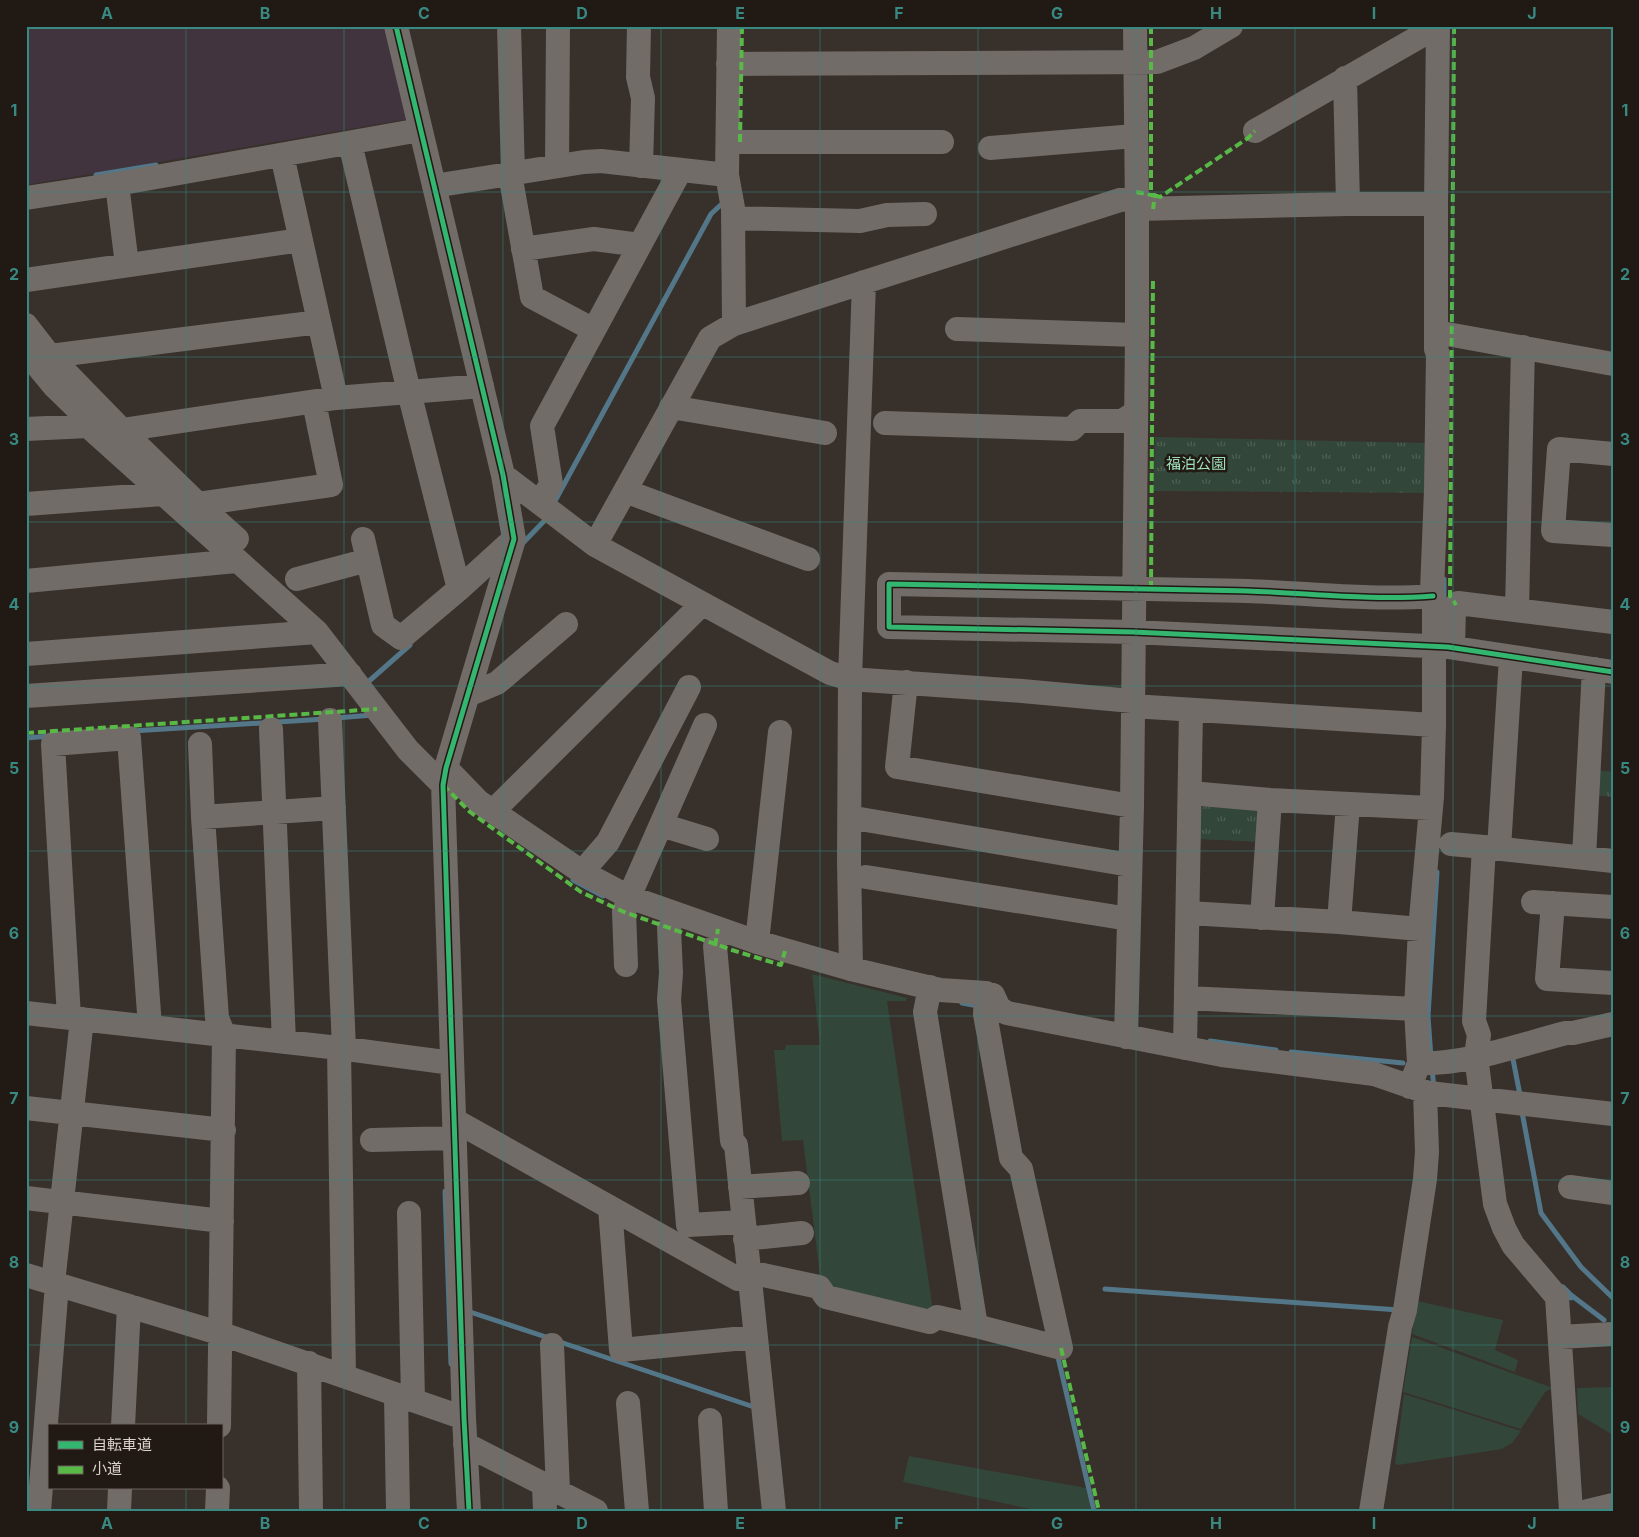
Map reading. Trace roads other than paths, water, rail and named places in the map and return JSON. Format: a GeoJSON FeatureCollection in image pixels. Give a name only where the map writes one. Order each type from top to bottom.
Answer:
{"type":"FeatureCollection","features":[{"type":"Feature","properties":{"kind":"street"},"geometry":{"type":"LineString","coordinates":[[396,26],[503,475],[514,539],[444,776],[446,1062],[457,1416],[465,1444],[468,1511]]}},
{"type":"Feature","properties":{"kind":"street"},"geometry":{"type":"LineString","coordinates":[[508,26],[512,169],[532,297],[594,330]]}},
{"type":"Feature","properties":{"kind":"street"},"geometry":{"type":"LineString","coordinates":[[557,160],[558,26]]}},
{"type":"Feature","properties":{"kind":"street"},"geometry":{"type":"LineString","coordinates":[[638,26],[638,77],[643,98],[642,160]]}},
{"type":"Feature","properties":{"kind":"street"},"geometry":{"type":"LineString","coordinates":[[729,26],[733,64],[733,142],[730,197],[734,324]]}},
{"type":"Feature","properties":{"kind":"street"},"geometry":{"type":"LineString","coordinates":[[1135,26],[1142,63],[1135,136],[1153,277]]}},
{"type":"Feature","properties":{"kind":"street"},"geometry":{"type":"LineString","coordinates":[[733,64],[1157,62],[1194,48],[1231,26]]}},
{"type":"Feature","properties":{"kind":"street"},"geometry":{"type":"LineString","coordinates":[[1255,131],[1438,26],[1436,204],[1442,333],[1436,349],[1438,354],[1433,596],[1444,647]]}},
{"type":"Feature","properties":{"kind":"street"},"geometry":{"type":"LineString","coordinates":[[1345,78],[1348,204]]}},
{"type":"Feature","properties":{"kind":"street"},"geometry":{"type":"LineString","coordinates":[[26,198],[117,184],[420,130]]}},
{"type":"Feature","properties":{"kind":"street"},"geometry":{"type":"LineString","coordinates":[[990,148],[1135,136]]}},
{"type":"Feature","properties":{"kind":"street"},"geometry":{"type":"LineString","coordinates":[[350,142],[409,392],[459,589]]}},
{"type":"Feature","properties":{"kind":"street"},"geometry":{"type":"LineString","coordinates":[[733,142],[942,142]]}},
{"type":"Feature","properties":{"kind":"street"},"geometry":{"type":"LineString","coordinates":[[198,504],[331,484],[319,322],[282,155]]}},
{"type":"Feature","properties":{"kind":"street"},"geometry":{"type":"LineString","coordinates":[[434,186],[557,160],[601,162],[642,160],[680,171],[730,197],[860,220],[887,215],[925,214]]}},
{"type":"Feature","properties":{"kind":"street"},"geometry":{"type":"LineString","coordinates":[[547,509],[551,484],[542,426],[680,171]]}},
{"type":"Feature","properties":{"kind":"street"},"geometry":{"type":"LineString","coordinates":[[117,184],[127,265]]}},
{"type":"Feature","properties":{"kind":"street"},"geometry":{"type":"LineString","coordinates":[[595,545],[710,338],[734,324],[1120,200],[1144,207],[1436,204]]}},
{"type":"Feature","properties":{"kind":"street"},"geometry":{"type":"LineString","coordinates":[[1127,1030],[1130,865],[1140,632],[1136,412],[1137,335],[1144,207]]}},
{"type":"Feature","properties":{"kind":"street"},"geometry":{"type":"LineString","coordinates":[[523,249],[594,239],[640,245]]}},
{"type":"Feature","properties":{"kind":"street"},"geometry":{"type":"LineString","coordinates":[[26,280],[301,240]]}},
{"type":"Feature","properties":{"kind":"street"},"geometry":{"type":"LineString","coordinates":[[851,969],[849,861],[850,678],[864,282]]}},
{"type":"Feature","properties":{"kind":"street"},"geometry":{"type":"LineString","coordinates":[[50,356],[319,322]]}},
{"type":"Feature","properties":{"kind":"street"},"geometry":{"type":"LineString","coordinates":[[26,325],[101,423],[168,488],[198,504],[237,550]]}},
{"type":"Feature","properties":{"kind":"street"},"geometry":{"type":"LineString","coordinates":[[957,330],[1137,335]]}},
{"type":"Feature","properties":{"kind":"street"},"geometry":{"type":"LineString","coordinates":[[1442,333],[1613,364]]}},
{"type":"Feature","properties":{"kind":"street"},"geometry":{"type":"LineString","coordinates":[[1517,610],[1523,347]]}},
{"type":"Feature","properties":{"kind":"street"},"geometry":{"type":"LineString","coordinates":[[26,351],[55,388],[101,423],[168,488],[237,550],[317,632],[408,750],[627,903],[672,920],[851,969],[928,996],[986,993],[993,995],[999,1008],[1007,1013],[1127,1030],[1185,1041],[1222,1055],[1374,1074],[1426,1092],[1613,1114]]}},
{"type":"Feature","properties":{"kind":"street"},"geometry":{"type":"LineString","coordinates":[[26,429],[482,386]]}},
{"type":"Feature","properties":{"kind":"street"},"geometry":{"type":"LineString","coordinates":[[671,408],[825,433]]}},
{"type":"Feature","properties":{"kind":"street"},"geometry":{"type":"LineString","coordinates":[[885,423],[1072,429],[1080,421],[1122,421],[1136,412]]}},
{"type":"Feature","properties":{"kind":"street"},"geometry":{"type":"LineString","coordinates":[[1613,454],[1559,449],[1553,531],[1613,536]]}},
{"type":"Feature","properties":{"kind":"street"},"geometry":{"type":"LineString","coordinates":[[503,475],[595,545],[830,673],[850,678],[1190,710],[1434,725]]}},
{"type":"Feature","properties":{"kind":"street"},"geometry":{"type":"LineString","coordinates":[[26,504],[168,488]]}},
{"type":"Feature","properties":{"kind":"street"},"geometry":{"type":"LineString","coordinates":[[625,491],[808,559]]}},
{"type":"Feature","properties":{"kind":"street"},"geometry":{"type":"LineString","coordinates":[[297,579],[366,549],[383,625],[401,638],[514,539]]}},
{"type":"Feature","properties":{"kind":"street"},"geometry":{"type":"LineString","coordinates":[[26,581],[237,550]]}},
{"type":"Feature","properties":{"kind":"street"},"geometry":{"type":"LineString","coordinates":[[1433,596],[1400,599],[1272,592],[1140,588],[889,584],[889,627],[1140,632],[1444,647],[1603,671],[1584,858]]}},
{"type":"Feature","properties":{"kind":"street"},"geometry":{"type":"LineString","coordinates":[[1371,1511],[1425,1179],[1427,1152],[1427,1063],[1416,1009],[1420,929],[1432,798],[1434,725],[1444,647],[1454,607],[1458,603],[1613,622]]}},
{"type":"Feature","properties":{"kind":"street"},"geometry":{"type":"LineString","coordinates":[[493,811],[702,604]]}},
{"type":"Feature","properties":{"kind":"street"},"geometry":{"type":"LineString","coordinates":[[468,695],[497,683],[566,624]]}},
{"type":"Feature","properties":{"kind":"street"},"geometry":{"type":"LineString","coordinates":[[26,654],[317,632]]}},
{"type":"Feature","properties":{"kind":"street"},"geometry":{"type":"LineString","coordinates":[[1511,656],[1474,1021],[1486,1054],[1482,1099],[1496,1204],[1504,1228],[1513,1245],[1557,1297],[1571,1511]]}},
{"type":"Feature","properties":{"kind":"street"},"geometry":{"type":"LineString","coordinates":[[26,696],[350,674]]}},
{"type":"Feature","properties":{"kind":"street"},"geometry":{"type":"LineString","coordinates":[[906,682],[897,767],[1132,806]]}},
{"type":"Feature","properties":{"kind":"street"},"geometry":{"type":"LineString","coordinates":[[582,872],[608,842],[689,687]]}},
{"type":"Feature","properties":{"kind":"street"},"geometry":{"type":"LineString","coordinates":[[1185,1041],[1190,710]]}},
{"type":"Feature","properties":{"kind":"street"},"geometry":{"type":"LineString","coordinates":[[330,720],[341,1048],[344,1376]]}},
{"type":"Feature","properties":{"kind":"street"},"geometry":{"type":"LineString","coordinates":[[626,964],[627,903],[705,725]]}},
{"type":"Feature","properties":{"kind":"street"},"geometry":{"type":"LineString","coordinates":[[271,729],[284,1042]]}},
{"type":"Feature","properties":{"kind":"street"},"geometry":{"type":"LineString","coordinates":[[757,942],[780,732]]}},
{"type":"Feature","properties":{"kind":"street"},"geometry":{"type":"LineString","coordinates":[[39,1511],[47,1439],[55,1284],[71,1113],[76,1018],[53,744],[129,738],[150,1027]]}},
{"type":"Feature","properties":{"kind":"street"},"geometry":{"type":"LineString","coordinates":[[200,744],[203,817],[217,1018],[224,1035],[222,1334],[219,1424]]}},
{"type":"Feature","properties":{"kind":"street"},"geometry":{"type":"LineString","coordinates":[[1190,793],[1270,800],[1430,808]]}},
{"type":"Feature","properties":{"kind":"street"},"geometry":{"type":"LineString","coordinates":[[1262,918],[1270,800]]}},
{"type":"Feature","properties":{"kind":"street"},"geometry":{"type":"LineString","coordinates":[[1340,922],[1348,804]]}},
{"type":"Feature","properties":{"kind":"street"},"geometry":{"type":"LineString","coordinates":[[203,817],[334,808]]}},
{"type":"Feature","properties":{"kind":"street"},"geometry":{"type":"LineString","coordinates":[[860,819],[1130,865]]}},
{"type":"Feature","properties":{"kind":"street"},"geometry":{"type":"LineString","coordinates":[[661,825],[707,839]]}},
{"type":"Feature","properties":{"kind":"street"},"geometry":{"type":"LineString","coordinates":[[1451,844],[1613,861]]}},
{"type":"Feature","properties":{"kind":"street"},"geometry":{"type":"LineString","coordinates":[[866,877],[1129,919]]}},
{"type":"Feature","properties":{"kind":"street"},"geometry":{"type":"LineString","coordinates":[[1613,907],[1543,903],[1548,979],[1613,983]]}},
{"type":"Feature","properties":{"kind":"street"},"geometry":{"type":"LineString","coordinates":[[1188,913],[1420,929]]}},
{"type":"Feature","properties":{"kind":"street"},"geometry":{"type":"LineString","coordinates":[[672,920],[669,1000],[688,1225],[739,1227],[802,1233]]}},
{"type":"Feature","properties":{"kind":"street"},"geometry":{"type":"LineString","coordinates":[[715,946],[732,1142],[736,1145],[740,1187],[739,1227],[748,1338],[774,1511]]}},
{"type":"Feature","properties":{"kind":"street"},"geometry":{"type":"LineString","coordinates":[[372,1140],[448,1134],[610,1207],[744,1277],[819,1288],[826,1297],[930,1322],[937,1317],[1061,1348],[1021,1169],[1011,1158],[985,1014],[986,993]]}},
{"type":"Feature","properties":{"kind":"street"},"geometry":{"type":"LineString","coordinates":[[928,996],[925,1012],[976,1326]]}},
{"type":"Feature","properties":{"kind":"street"},"geometry":{"type":"LineString","coordinates":[[1186,998],[1416,1009]]}},
{"type":"Feature","properties":{"kind":"street"},"geometry":{"type":"LineString","coordinates":[[26,1013],[341,1048],[446,1062]]}},
{"type":"Feature","properties":{"kind":"street"},"geometry":{"type":"LineString","coordinates":[[1427,1063],[1486,1054],[1566,1032],[1573,1033],[1613,1024]]}},
{"type":"Feature","properties":{"kind":"street"},"geometry":{"type":"LineString","coordinates":[[26,1108],[224,1130]]}},
{"type":"Feature","properties":{"kind":"street"},"geometry":{"type":"LineString","coordinates":[[740,1187],[798,1183]]}},
{"type":"Feature","properties":{"kind":"street"},"geometry":{"type":"LineString","coordinates":[[1570,1187],[1613,1193]]}},
{"type":"Feature","properties":{"kind":"street"},"geometry":{"type":"LineString","coordinates":[[26,1198],[222,1221]]}},
{"type":"Feature","properties":{"kind":"street"},"geometry":{"type":"LineString","coordinates":[[610,1207],[621,1350],[748,1338]]}},
{"type":"Feature","properties":{"kind":"street"},"geometry":{"type":"LineString","coordinates":[[398,1511],[405,1398],[409,1213]]}},
{"type":"Feature","properties":{"kind":"street"},"geometry":{"type":"LineString","coordinates":[[26,1275],[222,1334],[457,1416]]}},
{"type":"Feature","properties":{"kind":"street"},"geometry":{"type":"LineString","coordinates":[[123,1424],[129,1306]]}},
{"type":"Feature","properties":{"kind":"street"},"geometry":{"type":"LineString","coordinates":[[1560,1337],[1613,1334]]}},
{"type":"Feature","properties":{"kind":"street"},"geometry":{"type":"LineString","coordinates":[[547,1495],[552,1345]]}},
{"type":"Feature","properties":{"kind":"street"},"geometry":{"type":"LineString","coordinates":[[309,1363],[311,1511]]}},
{"type":"Feature","properties":{"kind":"street"},"geometry":{"type":"LineString","coordinates":[[628,1403],[637,1511]]}},
{"type":"Feature","properties":{"kind":"street"},"geometry":{"type":"LineString","coordinates":[[710,1420],[716,1511]]}},
{"type":"Feature","properties":{"kind":"street"},"geometry":{"type":"LineString","coordinates":[[465,1444],[547,1495],[596,1511]]}},
{"type":"Feature","properties":{"kind":"street"},"geometry":{"type":"LineString","coordinates":[[119,1511],[120,1490]]}},
{"type":"Feature","properties":{"kind":"street"},"geometry":{"type":"LineString","coordinates":[[217,1511],[218,1490]]}},
{"type":"Feature","properties":{"kind":"street"},"geometry":{"type":"LineString","coordinates":[[1588,1511],[1613,1505]]}},
{"type":"Feature","properties":{"kind":"waterway"},"geometry":{"type":"LineString","coordinates":[[96,175],[156,165]]}},
{"type":"Feature","properties":{"kind":"waterway"},"geometry":{"type":"LineString","coordinates":[[555,506],[555,501],[711,214],[726,200]]}},
{"type":"Feature","properties":{"kind":"waterway"},"geometry":{"type":"LineString","coordinates":[[521,545],[548,517]]}},
{"type":"Feature","properties":{"kind":"waterway"},"geometry":{"type":"LineString","coordinates":[[1444,579],[1444,598]]}},
{"type":"Feature","properties":{"kind":"waterway"},"geometry":{"type":"LineString","coordinates":[[368,682],[410,645]]}},
{"type":"Feature","properties":{"kind":"waterway"},"geometry":{"type":"LineString","coordinates":[[336,718],[373,715]]}},
{"type":"Feature","properties":{"kind":"waterway"},"geometry":{"type":"LineString","coordinates":[[132,731],[325,719]]}},
{"type":"Feature","properties":{"kind":"waterway"},"geometry":{"type":"LineString","coordinates":[[26,738],[51,736]]}},
{"type":"Feature","properties":{"kind":"waterway"},"geometry":{"type":"LineString","coordinates":[[1431,1058],[1428,1016],[1437,872]]}},
{"type":"Feature","properties":{"kind":"waterway"},"geometry":{"type":"LineString","coordinates":[[573,880],[603,896]]}},
{"type":"Feature","properties":{"kind":"waterway"},"geometry":{"type":"LineString","coordinates":[[962,1003],[973,1005]]}},
{"type":"Feature","properties":{"kind":"waterway"},"geometry":{"type":"LineString","coordinates":[[1210,1041],[1276,1050]]}},
{"type":"Feature","properties":{"kind":"waterway"},"geometry":{"type":"LineString","coordinates":[[1291,1052],[1403,1063]]}},
{"type":"Feature","properties":{"kind":"waterway"},"geometry":{"type":"LineString","coordinates":[[1512,1054],[1520,1095]]}},
{"type":"Feature","properties":{"kind":"waterway"},"geometry":{"type":"LineString","coordinates":[[1432,1069],[1434,1088]]}},
{"type":"Feature","properties":{"kind":"waterway"},"geometry":{"type":"LineString","coordinates":[[1522,1112],[1541,1213],[1581,1267],[1613,1298]]}},
{"type":"Feature","properties":{"kind":"waterway"},"geometry":{"type":"LineString","coordinates":[[445,1191],[451,1364]]}},
{"type":"Feature","properties":{"kind":"waterway"},"geometry":{"type":"LineString","coordinates":[[1563,1287],[1571,1295],[1571,1298]]}},
{"type":"Feature","properties":{"kind":"waterway"},"geometry":{"type":"LineString","coordinates":[[1105,1289],[1399,1310]]}},
{"type":"Feature","properties":{"kind":"waterway"},"geometry":{"type":"LineString","coordinates":[[1571,1295],[1604,1320]]}},
{"type":"Feature","properties":{"kind":"waterway"},"geometry":{"type":"LineString","coordinates":[[467,1311],[549,1338]]}},
{"type":"Feature","properties":{"kind":"waterway"},"geometry":{"type":"LineString","coordinates":[[557,1341],[754,1407]]}},
{"type":"Feature","properties":{"kind":"waterway"},"geometry":{"type":"LineString","coordinates":[[1057,1353],[1094,1511]]}},
{"type":"Feature","properties":{"kind":"park label","name":"福泊公園"},"geometry":{"type":"Point","coordinates":[1196,464]}}]}
